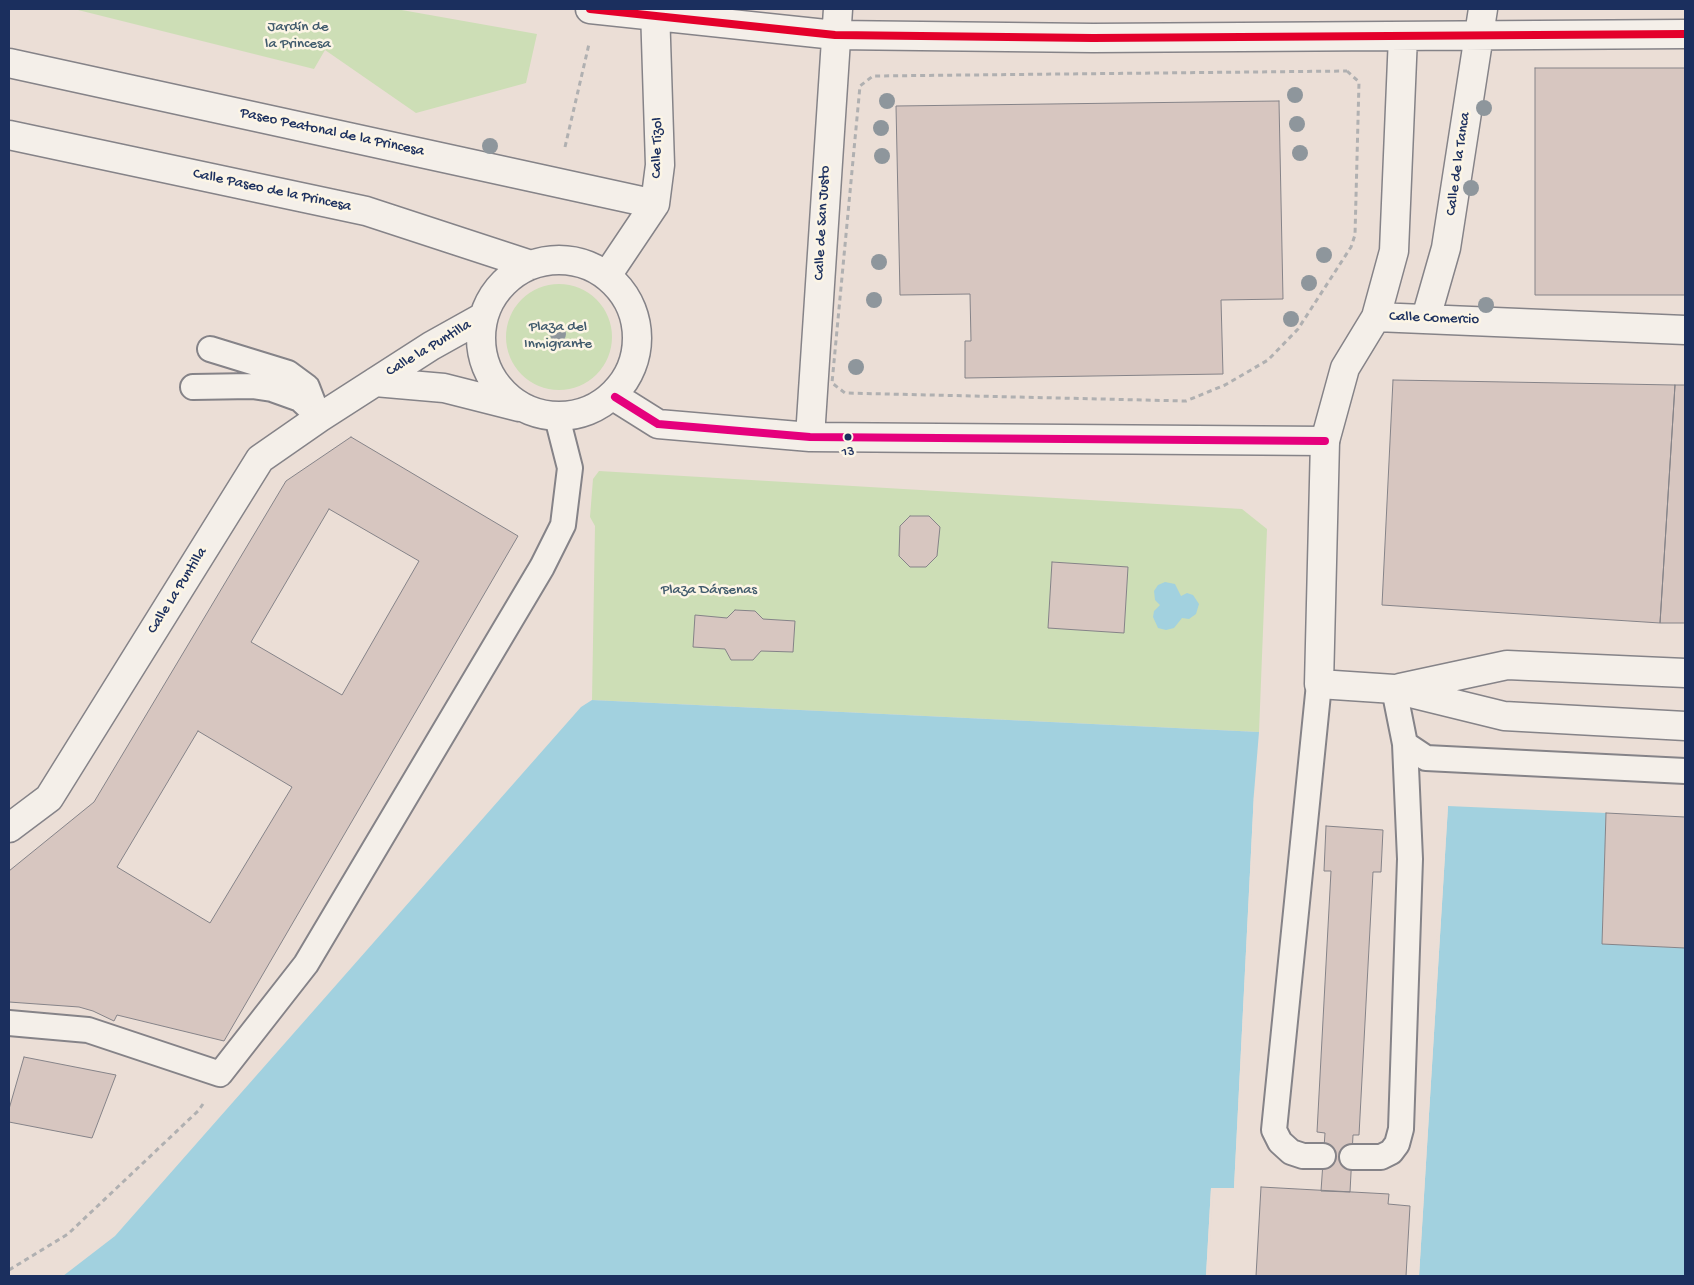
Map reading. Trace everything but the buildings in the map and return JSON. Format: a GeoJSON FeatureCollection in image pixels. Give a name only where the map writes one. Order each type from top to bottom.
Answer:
{"type":"FeatureCollection","features":[{"type":"Feature","properties":{"kind":"street","name":"Calle de la Tanca"},"geometry":{"type":"LineString","coordinates":[[1426,318],[1446,248],[1477,35],[1483,9]]}},
{"type":"Feature","properties":{"kind":"street"},"geometry":{"type":"LineString","coordinates":[[591,22],[655,12],[1093,38],[1685,34]]}},
{"type":"Feature","properties":{"kind":"street","name":"Calle Tizol"},"geometry":{"type":"LineString","coordinates":[[608,274],[656,204],[660,165],[655,12]]}},
{"type":"Feature","properties":{"kind":"street","name":"Calle de San Justo"},"geometry":{"type":"LineString","coordinates":[[810,437],[836,22]]}},
{"type":"Feature","properties":{"kind":"street"},"geometry":{"type":"LineString","coordinates":[[1376,317],[1394,251],[1403,36]]}},
{"type":"Feature","properties":{"kind":"street","name":"Paseo Peatonal de la Princesa"},"geometry":{"type":"LineString","coordinates":[[9,63],[656,204]]}},
{"type":"Feature","properties":{"kind":"street","name":"Calle Paseo de la Princesa"},"geometry":{"type":"LineString","coordinates":[[9,134],[366,211],[531,265]]}},
{"type":"Feature","properties":{"kind":"street"},"geometry":{"type":"LineString","coordinates":[[376,382],[444,388],[557,417],[579,415],[615,397],[631,371],[638,346],[635,320],[624,295],[608,274],[582,264],[556,260],[531,265],[510,277],[493,294],[484,317],[480,343],[486,369],[501,392],[522,408]]}},
{"type":"Feature","properties":{"kind":"street","name":"Calle la Puntilla"},"geometry":{"type":"LineString","coordinates":[[376,382],[484,317]]}},
{"type":"Feature","properties":{"kind":"street","name":"Calle Comercio"},"geometry":{"type":"LineString","coordinates":[[1318,684],[1325,441],[1345,368],[1376,317],[1685,330]]}},
{"type":"Feature","properties":{"kind":"street","name":"Calle La Puntilla"},"geometry":{"type":"LineString","coordinates":[[9,828],[49,798],[260,460],[376,382]]}},
{"type":"Feature","properties":{"kind":"street"},"geometry":{"type":"LineString","coordinates":[[615,397],[658,424],[810,437],[1325,441]]}},
{"type":"Feature","properties":{"kind":"street"},"geometry":{"type":"LineString","coordinates":[[1394,689],[1507,664],[1685,673]]}},
{"type":"Feature","properties":{"kind":"street"},"geometry":{"type":"LineString","coordinates":[[1318,684],[1394,689],[1504,716],[1685,726]]}},
{"type":"Feature","properties":{"kind":"lane"},"geometry":{"type":"LineString","coordinates":[[210,349],[288,373],[307,388],[320,418]]}},
{"type":"Feature","properties":{"kind":"lane"},"geometry":{"type":"LineString","coordinates":[[193,387],[252,386],[272,389],[300,399],[320,418]]}},
{"type":"Feature","properties":{"kind":"lane"},"geometry":{"type":"LineString","coordinates":[[20,1024],[88,1030],[220,1074],[306,964],[542,567],[563,525],[570,468],[557,417]]}},
{"type":"Feature","properties":{"kind":"lane"},"geometry":{"type":"LineString","coordinates":[[1318,684],[1274,1130],[1280,1142],[1291,1152],[1303,1156],[1323,1156]]}},
{"type":"Feature","properties":{"kind":"lane"},"geometry":{"type":"LineString","coordinates":[[1352,1157],[1381,1157],[1391,1152],[1397,1144],[1401,1129],[1410,859],[1404,744],[1394,689]]}},
{"type":"Feature","properties":{"kind":"lane"},"geometry":{"type":"LineString","coordinates":[[1404,744],[1426,758],[1685,771]]}},
{"type":"Feature","properties":{"kind":"path"},"geometry":{"type":"LineString","coordinates":[[556,182],[591,22]]}},
{"type":"Feature","properties":{"kind":"path"},"geometry":{"type":"LineString","coordinates":[[1347,71],[1359,82],[1356,235],[1351,247],[1298,329],[1268,360],[1225,385],[1186,401],[845,393],[832,383],[860,86],[873,76],[1347,71]]}},
{"type":"Feature","properties":{"kind":"path"},"geometry":{"type":"LineString","coordinates":[[9,1270],[68,1234],[198,1111],[220,1074]]}},
{"type":"Feature","properties":{"kind":"green space","name":"Jardín de la Princesa"},"geometry":{"type":"Polygon","coordinates":[[[74,9],[396,9],[537,34],[526,83],[416,113],[325,50],[314,69],[74,9]]]}},
{"type":"Feature","properties":{"kind":"green space","name":"Plaza del Inmigrante"},"geometry":{"type":"Polygon","coordinates":[[[559,284],[579,288],[597,299],[608,317],[612,337],[608,357],[597,375],[579,386],[559,390],[539,386],[521,375],[510,357],[506,337],[510,317],[521,299],[539,288],[559,284]]]}},
{"type":"Feature","properties":{"kind":"green space","name":"Plaza Dársenas"},"geometry":{"type":"Polygon","coordinates":[[[599,471],[1242,509],[1267,529],[1259,732],[592,700],[595,526],[590,517],[593,479],[599,471]]]}},
{"type":"Feature","properties":{"kind":"water"},"geometry":{"type":"Polygon","coordinates":[[[1165,582],[1175,584],[1181,596],[1187,593],[1193,595],[1199,604],[1196,614],[1189,619],[1182,618],[1174,628],[1166,630],[1158,628],[1153,617],[1154,611],[1160,605],[1155,600],[1154,591],[1158,585],[1165,582]]]}},
{"type":"Feature","properties":{"kind":"water"},"geometry":{"type":"Polygon","coordinates":[[[592,700],[1259,732],[1254,793],[1234,1188],[1211,1188],[1206,1276],[63,1276],[115,1236],[581,707],[592,700]]]}},
{"type":"Feature","properties":{"kind":"water"},"geometry":{"type":"Polygon","coordinates":[[[1448,806],[1606,813],[1602,943],[1685,948],[1685,1276],[1419,1276],[1448,806]]]}},
{"type":"Feature","properties":{"kind":"pier"},"geometry":{"type":"Polygon","coordinates":[[[1254,793],[1257,793],[1236,1189],[1234,1191],[1213,1191],[1208,1276],[1206,1276],[1211,1188],[1234,1188],[1254,793]]]}},
{"type":"Feature","properties":{"kind":"pier"},"geometry":{"type":"Polygon","coordinates":[[[1445,806],[1448,806],[1419,1276],[1416,1276],[1445,806]]]}},
{"type":"Feature","properties":{"kind":"transit line"},"geometry":{"type":"LineString","coordinates":[[590,9],[835,35],[1093,38],[1685,34]]}},
{"type":"Feature","properties":{"kind":"transit line"},"geometry":{"type":"LineString","coordinates":[[615,397],[658,424],[810,437],[1325,441]]}},
{"type":"Feature","properties":{"kind":"place","name":"13"},"geometry":{"type":"Point","coordinates":[848,437]}}]}
